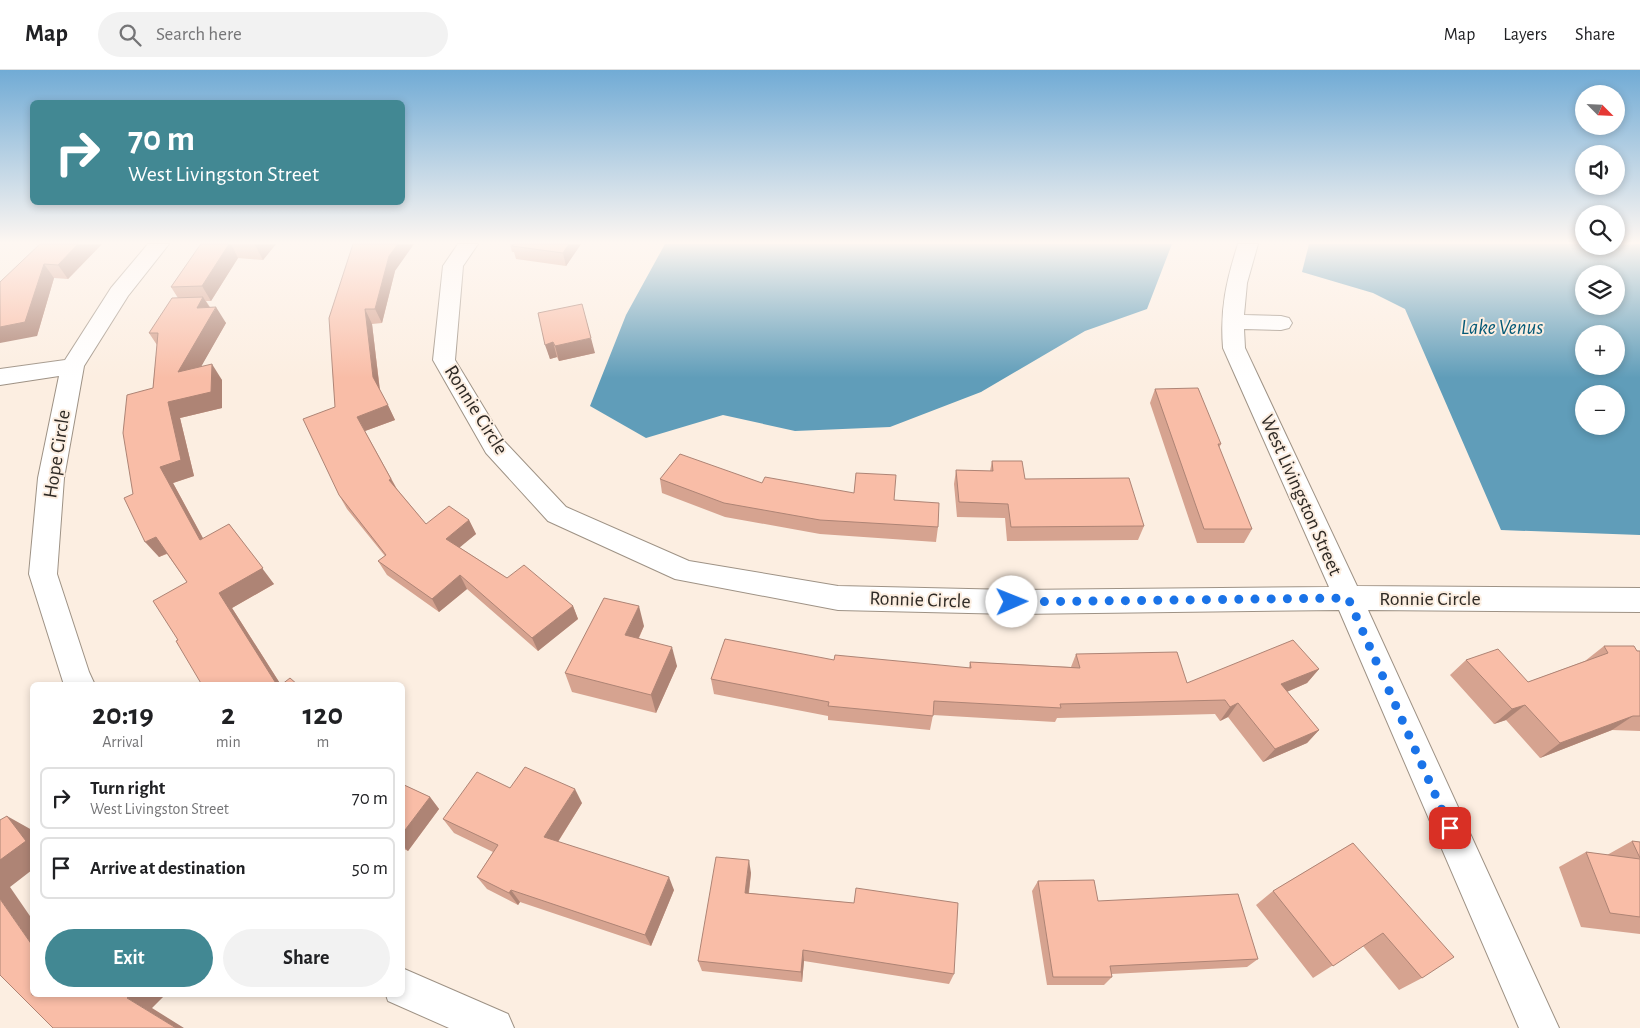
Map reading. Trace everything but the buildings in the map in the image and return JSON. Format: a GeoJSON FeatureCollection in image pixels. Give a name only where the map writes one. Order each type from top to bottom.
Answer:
{"type":"FeatureCollection","features":[{"type":"Feature","properties":{"kind":"street","name":"Hope Circle"},"geometry":{"type":"LineString","coordinates":[[78,682],[43,574],[51,478],[72,366],[122,289]]}},
{"type":"Feature","properties":{"kind":"street","name":"Ronnie Circle"},"geometry":{"type":"LineString","coordinates":[[451,289],[444,360],[495,447],[558,514],[685,571],[838,598],[1012,602],[1348,598],[1640,600]]}},
{"type":"Feature","properties":{"kind":"street","name":"West Livingston Street"},"geometry":{"type":"LineString","coordinates":[[1235,289],[1231,322],[1234,348],[1348,598],[1539,1028]]}},
{"type":"Feature","properties":{"kind":"street"},"geometry":{"type":"LineString","coordinates":[[1231,322],[1281,323]]}},
{"type":"Feature","properties":{"kind":"street"},"geometry":{"type":"LineString","coordinates":[[0,377],[72,366]]}},
{"type":"Feature","properties":{"kind":"street"},"geometry":{"type":"LineString","coordinates":[[405,989],[494,1028]]}},
{"type":"Feature","properties":{"kind":"water"},"geometry":{"type":"Polygon","coordinates":[[[640,289],[1155,289],[1147,309],[1085,331],[981,392],[890,427],[795,431],[723,415],[646,438],[590,406],[626,315],[640,289]]]}},
{"type":"Feature","properties":{"kind":"water","name":"Lake Venus"},"geometry":{"type":"Polygon","coordinates":[[[1358,289],[1575,289],[1575,315],[1625,315],[1625,289],[1640,289],[1640,535],[1501,530],[1405,309],[1373,293],[1358,289]]]}},
{"type":"Feature","properties":{"kind":"route"},"geometry":{"type":"LineString","coordinates":[[1012,602],[1348,598],[1450,828]]}}]}
